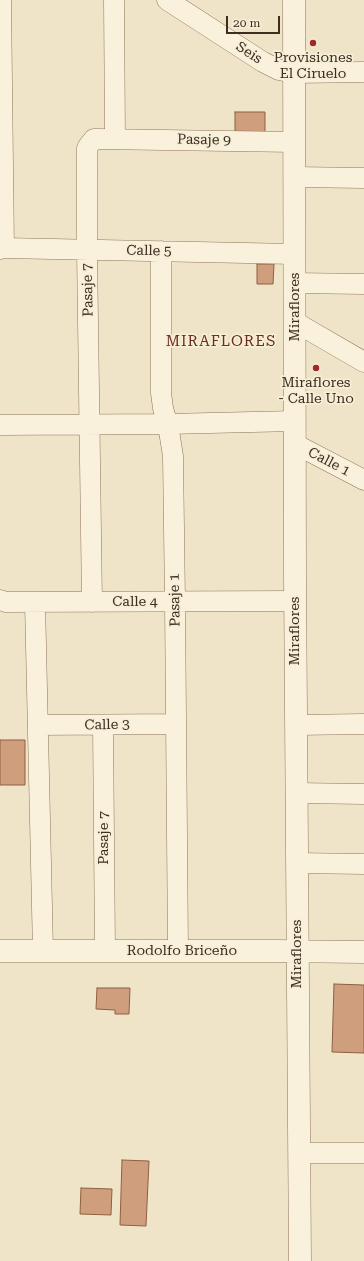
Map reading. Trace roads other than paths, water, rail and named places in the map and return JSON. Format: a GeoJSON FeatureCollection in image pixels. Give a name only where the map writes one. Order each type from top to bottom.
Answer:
{"type":"FeatureCollection","features":[{"type":"Feature","properties":{"kind":"street"},"geometry":{"type":"LineString","coordinates":[[1,0],[2,249]]}},
{"type":"Feature","properties":{"kind":"street"},"geometry":{"type":"LineString","coordinates":[[114,0],[115,139]]}},
{"type":"Feature","properties":{"kind":"street","name":"Seis"},"geometry":{"type":"LineString","coordinates":[[167,0],[279,70],[294,73],[364,72]]}},
{"type":"Feature","properties":{"kind":"street","name":"Miraflores"},"geometry":{"type":"LineString","coordinates":[[294,0],[295,601],[300,1261]]}},
{"type":"Feature","properties":{"kind":"street","name":"Pasaje 7"},"geometry":{"type":"LineString","coordinates":[[92,602],[87,250],[88,148],[94,139],[115,139]]}},
{"type":"Feature","properties":{"kind":"street","name":"Pasaje 9"},"geometry":{"type":"LineString","coordinates":[[115,139],[294,142]]}},
{"type":"Feature","properties":{"kind":"street"},"geometry":{"type":"LineString","coordinates":[[294,177],[364,178]]}},
{"type":"Feature","properties":{"kind":"street","name":"Calle 5"},"geometry":{"type":"LineString","coordinates":[[2,249],[294,254]]}},
{"type":"Feature","properties":{"kind":"street","name":"Pasaje 1"},"geometry":{"type":"LineString","coordinates":[[161,251],[161,393],[163,408],[171,439],[173,456],[176,602],[178,951]]}},
{"type":"Feature","properties":{"kind":"street"},"geometry":{"type":"LineString","coordinates":[[294,283],[364,284]]}},
{"type":"Feature","properties":{"kind":"street"},"geometry":{"type":"LineString","coordinates":[[295,322],[364,362]]}},
{"type":"Feature","properties":{"kind":"street"},"geometry":{"type":"LineString","coordinates":[[0,425],[167,424],[295,421]]}},
{"type":"Feature","properties":{"kind":"street","name":"Calle 1"},"geometry":{"type":"LineString","coordinates":[[295,444],[364,480]]}},
{"type":"Feature","properties":{"kind":"street","name":"Calle 4"},"geometry":{"type":"LineString","coordinates":[[0,600],[6,602],[295,601]]}},
{"type":"Feature","properties":{"kind":"street"},"geometry":{"type":"LineString","coordinates":[[35,602],[43,951]]}},
{"type":"Feature","properties":{"kind":"street","name":"Calle 3"},"geometry":{"type":"LineString","coordinates":[[38,725],[176,724]]}},
{"type":"Feature","properties":{"kind":"street"},"geometry":{"type":"LineString","coordinates":[[296,725],[364,724]]}},
{"type":"Feature","properties":{"kind":"street","name":"Pasaje 7"},"geometry":{"type":"LineString","coordinates":[[103,725],[105,951]]}},
{"type":"Feature","properties":{"kind":"street"},"geometry":{"type":"LineString","coordinates":[[296,793],[364,794]]}},
{"type":"Feature","properties":{"kind":"street"},"geometry":{"type":"LineString","coordinates":[[297,863],[364,864]]}},
{"type":"Feature","properties":{"kind":"street","name":"Rodolfo Briceño"},"geometry":{"type":"LineString","coordinates":[[0,951],[364,952]]}},
{"type":"Feature","properties":{"kind":"street"},"geometry":{"type":"LineString","coordinates":[[299,1153],[364,1153]]}},
{"type":"Feature","properties":{"kind":"place","name":"Provisiones El Ciruelo"},"geometry":{"type":"Point","coordinates":[313,43]}},
{"type":"Feature","properties":{"kind":"place","name":"Miraflores - Calle Uno"},"geometry":{"type":"Point","coordinates":[316,368]}},
{"type":"Feature","properties":{"kind":"district","name":"MIRAFLORES"},"geometry":{"type":"Point","coordinates":[221,342]}}]}
